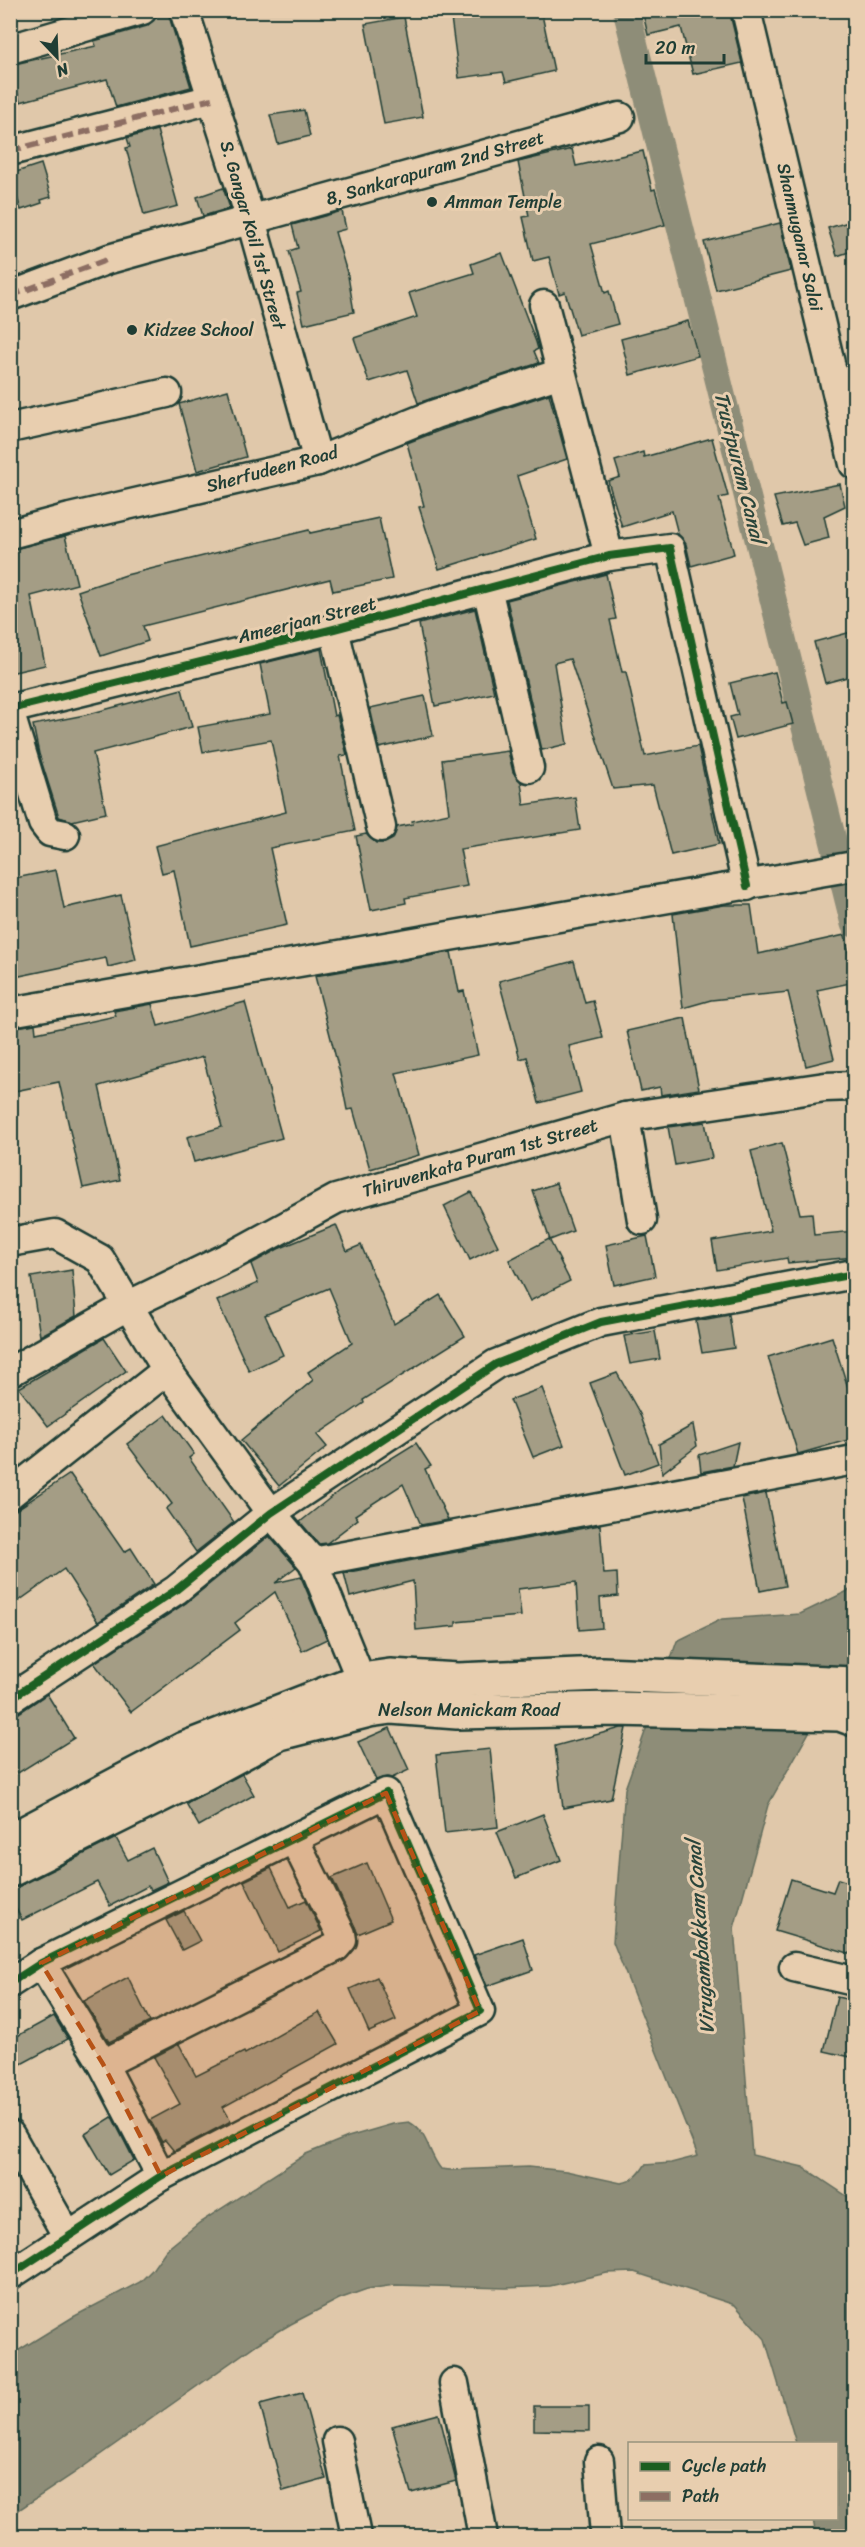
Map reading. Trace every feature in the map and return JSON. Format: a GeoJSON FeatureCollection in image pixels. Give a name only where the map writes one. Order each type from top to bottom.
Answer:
{"type":"FeatureCollection","features":[{"type":"Feature","properties":{"kind":"main road","name":"Nelson Manickam Road"},"geometry":{"type":"LineString","coordinates":[[10,1841],[184,1749],[361,1680],[390,1676],[458,1680],[602,1674],[855,1684]]}},
{"type":"Feature","properties":{"kind":"main road","name":"Nelson Manickam Road"},"geometry":{"type":"LineString","coordinates":[[10,1870],[197,1777],[279,1733],[369,1710],[391,1707],[457,1712],[615,1709],[848,1717]]}},
{"type":"Feature","properties":{"kind":"street"},"geometry":{"type":"LineString","coordinates":[[10,49],[142,10]]}},
{"type":"Feature","properties":{"kind":"street","name":"S. Gangar Koil 1st Street"},"geometry":{"type":"LineString","coordinates":[[184,10],[251,220],[318,461]]}},
{"type":"Feature","properties":{"kind":"street","name":"Shanmuganar Salai"},"geometry":{"type":"LineString","coordinates":[[746,10],[855,464]]}},
{"type":"Feature","properties":{"kind":"street"},"geometry":{"type":"LineString","coordinates":[[10,151],[212,99]]}},
{"type":"Feature","properties":{"kind":"street","name":"8, Sankarapuram 2nd Street"},"geometry":{"type":"LineString","coordinates":[[10,296],[109,259],[620,117]]}},
{"type":"Feature","properties":{"kind":"street"},"geometry":{"type":"LineString","coordinates":[[544,305],[609,555]]}},
{"type":"Feature","properties":{"kind":"street","name":"Sherfudeen Road"},"geometry":{"type":"LineString","coordinates":[[10,534],[318,461],[435,414],[561,373]]}},
{"type":"Feature","properties":{"kind":"street"},"geometry":{"type":"LineString","coordinates":[[10,428],[167,393]]}},
{"type":"Feature","properties":{"kind":"street","name":"Ameerjaan Street"},"geometry":{"type":"LineString","coordinates":[[10,709],[334,629],[609,555],[670,548],[747,886]]}},
{"type":"Feature","properties":{"kind":"street"},"geometry":{"type":"LineString","coordinates":[[487,588],[529,768]]}},
{"type":"Feature","properties":{"kind":"street"},"geometry":{"type":"LineString","coordinates":[[334,629],[381,827]]}},
{"type":"Feature","properties":{"kind":"street"},"geometry":{"type":"LineString","coordinates":[[10,714],[43,823],[50,832],[65,835]]}},
{"type":"Feature","properties":{"kind":"street"},"geometry":{"type":"LineString","coordinates":[[10,1012],[855,866]]}},
{"type":"Feature","properties":{"kind":"street","name":"Thiruvenkata Puram 1st Street"},"geometry":{"type":"LineString","coordinates":[[10,1372],[129,1305],[235,1254],[336,1199],[625,1117],[825,1087],[855,1086]]}},
{"type":"Feature","properties":{"kind":"street"},"geometry":{"type":"LineString","coordinates":[[625,1117],[642,1220]]}},
{"type":"Feature","properties":{"kind":"street"},"geometry":{"type":"LineString","coordinates":[[10,1242],[55,1234],[100,1259],[166,1370],[271,1513],[314,1562],[361,1680]]}},
{"type":"Feature","properties":{"kind":"street"},"geometry":{"type":"LineString","coordinates":[[10,1699],[176,1590],[271,1513],[496,1364],[601,1322],[855,1274]]}},
{"type":"Feature","properties":{"kind":"street"},"geometry":{"type":"LineString","coordinates":[[10,1494],[166,1370]]}},
{"type":"Feature","properties":{"kind":"street"},"geometry":{"type":"LineString","coordinates":[[314,1562],[855,1460]]}},
{"type":"Feature","properties":{"kind":"street"},"geometry":{"type":"LineString","coordinates":[[10,1983],[41,1963],[386,1793],[480,2011],[161,2176],[10,2275]]}},
{"type":"Feature","properties":{"kind":"street"},"geometry":{"type":"LineString","coordinates":[[103,2064],[336,1947],[342,1940],[294,1839]]}},
{"type":"Feature","properties":{"kind":"street"},"geometry":{"type":"LineString","coordinates":[[41,1963],[103,2064],[161,2176]]}},
{"type":"Feature","properties":{"kind":"street"},"geometry":{"type":"LineString","coordinates":[[794,1967],[855,1982]]}},
{"type":"Feature","properties":{"kind":"street"},"geometry":{"type":"LineString","coordinates":[[12,2142],[68,2237]]}},
{"type":"Feature","properties":{"kind":"street"},"geometry":{"type":"LineString","coordinates":[[454,2383],[483,2536]]}},
{"type":"Feature","properties":{"kind":"street"},"geometry":{"type":"LineString","coordinates":[[337,2441],[356,2536]]}},
{"type":"Feature","properties":{"kind":"street"},"geometry":{"type":"LineString","coordinates":[[599,2461],[605,2536]]}},
{"type":"Feature","properties":{"kind":"highlighted area"},"geometry":{"type":"Polygon","coordinates":[[[386,1793],[480,2011],[161,2176],[103,2064],[41,1963],[386,1793]]]}},
{"type":"Feature","properties":{"kind":"water","name":"Virugambakkam Canal"},"geometry":{"type":"Polygon","coordinates":[[[854,1588],[854,1668],[838,1681],[768,1805],[734,1928],[752,2155],[803,2167],[854,2201],[854,2536],[816,2536],[813,2520],[838,2520],[838,2442],[796,2442],[765,2339],[735,2305],[634,2272],[607,2273],[550,2286],[506,2288],[395,2285],[367,2289],[339,2299],[257,2344],[11,2515],[11,2355],[73,2317],[140,2282],[166,2250],[199,2223],[306,2154],[348,2137],[393,2124],[409,2122],[416,2126],[424,2137],[441,2169],[529,2167],[566,2171],[621,2183],[635,2177],[645,2165],[671,2163],[698,2156],[613,1942],[625,1789],[677,1641],[722,1619],[800,1614],[854,1588]]]}},
{"type":"Feature","properties":{"kind":"building"},"geometry":{"type":"Polygon","coordinates":[[[450,10],[541,10],[554,71],[506,82],[503,72],[459,78],[450,10]]]}},
{"type":"Feature","properties":{"kind":"building"},"geometry":{"type":"Polygon","coordinates":[[[654,10],[729,10],[742,63],[693,74],[681,27],[648,35],[643,14],[654,10]]]}},
{"type":"Feature","properties":{"kind":"building"},"geometry":{"type":"Polygon","coordinates":[[[168,13],[191,87],[116,107],[107,79],[20,102],[10,65],[96,46],[94,41],[147,26],[157,16],[168,13]]]}},
{"type":"Feature","properties":{"kind":"building"},"geometry":{"type":"Polygon","coordinates":[[[404,17],[423,117],[384,124],[365,24],[404,17]]]}},
{"type":"Feature","properties":{"kind":"building"},"geometry":{"type":"Polygon","coordinates":[[[304,110],[310,136],[278,144],[270,115],[304,110]]]}},
{"type":"Feature","properties":{"kind":"building"},"geometry":{"type":"Polygon","coordinates":[[[157,130],[178,206],[144,215],[126,148],[130,147],[127,138],[157,130]]]}},
{"type":"Feature","properties":{"kind":"building"},"geometry":{"type":"Polygon","coordinates":[[[572,149],[576,166],[643,151],[652,190],[655,189],[665,225],[591,244],[605,293],[609,291],[618,324],[578,335],[565,292],[559,294],[549,257],[533,261],[523,217],[529,216],[518,162],[572,149]]]}},
{"type":"Feature","properties":{"kind":"building"},"geometry":{"type":"Polygon","coordinates":[[[41,164],[51,197],[41,200],[42,203],[21,210],[10,174],[41,164]]]}},
{"type":"Feature","properties":{"kind":"building"},"geometry":{"type":"Polygon","coordinates":[[[223,188],[230,208],[203,216],[197,197],[223,188]]]}},
{"type":"Feature","properties":{"kind":"building"},"geometry":{"type":"Polygon","coordinates":[[[342,211],[346,229],[335,232],[348,276],[354,312],[304,324],[297,293],[301,292],[289,251],[298,248],[292,225],[342,211]]]}},
{"type":"Feature","properties":{"kind":"building"},"geometry":{"type":"Polygon","coordinates":[[[855,220],[855,250],[837,256],[828,228],[855,220]]]}},
{"type":"Feature","properties":{"kind":"building"},"geometry":{"type":"Polygon","coordinates":[[[780,223],[791,271],[716,290],[704,242],[780,223]]]}},
{"type":"Feature","properties":{"kind":"building"},"geometry":{"type":"Polygon","coordinates":[[[502,253],[536,342],[538,349],[534,351],[539,363],[418,403],[407,370],[369,382],[354,338],[417,317],[409,293],[474,273],[471,264],[502,253]]]}},
{"type":"Feature","properties":{"kind":"building"},"geometry":{"type":"Polygon","coordinates":[[[688,321],[698,356],[630,375],[621,339],[688,321]]]}},
{"type":"Feature","properties":{"kind":"building"},"geometry":{"type":"Polygon","coordinates":[[[228,390],[246,457],[197,471],[179,404],[228,390]]]}},
{"type":"Feature","properties":{"kind":"building"},"geometry":{"type":"Polygon","coordinates":[[[549,394],[567,459],[517,476],[536,539],[439,569],[419,507],[424,506],[407,443],[549,394]]]}},
{"type":"Feature","properties":{"kind":"building"},"geometry":{"type":"Polygon","coordinates":[[[712,438],[728,496],[719,498],[734,554],[691,566],[686,544],[678,534],[672,511],[622,527],[608,481],[620,477],[615,461],[643,452],[644,457],[712,438]]]}},
{"type":"Feature","properties":{"kind":"building"},"geometry":{"type":"Polygon","coordinates":[[[840,484],[845,506],[824,516],[829,538],[803,545],[795,523],[783,526],[774,497],[840,484]]]}},
{"type":"Feature","properties":{"kind":"building"},"geometry":{"type":"Polygon","coordinates":[[[379,518],[392,579],[333,591],[330,579],[143,626],[148,641],[101,656],[78,591],[126,575],[309,530],[310,533],[379,518]]]}},
{"type":"Feature","properties":{"kind":"building"},"geometry":{"type":"Polygon","coordinates":[[[65,536],[77,584],[31,596],[45,665],[10,673],[10,550],[65,536]]]}},
{"type":"Feature","properties":{"kind":"building"},"geometry":{"type":"Polygon","coordinates":[[[606,574],[616,619],[610,620],[622,672],[626,672],[645,756],[698,746],[719,844],[671,855],[653,785],[613,789],[570,659],[554,663],[567,744],[542,750],[507,600],[606,574]]]}},
{"type":"Feature","properties":{"kind":"building"},"geometry":{"type":"Polygon","coordinates":[[[475,609],[494,693],[435,706],[419,624],[475,609]]]}},
{"type":"Feature","properties":{"kind":"building"},"geometry":{"type":"Polygon","coordinates":[[[855,631],[855,675],[825,683],[814,642],[855,631]]]}},
{"type":"Feature","properties":{"kind":"building"},"geometry":{"type":"Polygon","coordinates":[[[321,649],[334,716],[337,715],[347,755],[340,756],[355,831],[270,848],[287,925],[190,946],[174,870],[162,873],[155,846],[286,812],[271,740],[203,752],[198,727],[270,714],[260,664],[321,649]]]}},
{"type":"Feature","properties":{"kind":"building"},"geometry":{"type":"Polygon","coordinates":[[[775,672],[783,703],[787,702],[793,724],[736,739],[730,717],[738,715],[730,683],[775,672]]]}},
{"type":"Feature","properties":{"kind":"building"},"geometry":{"type":"Polygon","coordinates":[[[182,689],[192,727],[93,753],[106,813],[72,821],[59,817],[39,754],[33,725],[85,715],[182,689]]]}},
{"type":"Feature","properties":{"kind":"building"},"geometry":{"type":"Polygon","coordinates":[[[425,696],[433,736],[379,748],[370,708],[425,696]]]}},
{"type":"Feature","properties":{"kind":"building"},"geometry":{"type":"Polygon","coordinates":[[[508,751],[513,772],[521,782],[524,805],[575,797],[580,830],[460,849],[467,886],[405,898],[406,903],[371,910],[356,836],[366,834],[376,843],[385,843],[393,839],[397,827],[413,824],[412,821],[449,813],[442,760],[508,751]]]}},
{"type":"Feature","properties":{"kind":"building"},"geometry":{"type":"Polygon","coordinates":[[[56,870],[64,908],[121,895],[136,960],[108,967],[106,958],[10,978],[10,879],[56,870]]]}},
{"type":"Feature","properties":{"kind":"building"},"geometry":{"type":"Polygon","coordinates":[[[724,905],[751,905],[758,954],[845,935],[855,982],[817,990],[834,1059],[806,1066],[788,992],[711,1000],[683,1008],[673,914],[724,905]]]}},
{"type":"Feature","properties":{"kind":"building"},"geometry":{"type":"Polygon","coordinates":[[[451,952],[459,992],[464,991],[478,1055],[396,1073],[419,1155],[370,1169],[353,1109],[347,1110],[315,976],[451,952]]]}},
{"type":"Feature","properties":{"kind":"building"},"geometry":{"type":"Polygon","coordinates":[[[574,961],[585,1003],[593,1001],[603,1038],[569,1046],[581,1092],[539,1103],[527,1057],[520,1059],[499,981],[574,961]]]}},
{"type":"Feature","properties":{"kind":"building"},"geometry":{"type":"Polygon","coordinates":[[[245,1002],[282,1138],[194,1162],[187,1137],[222,1127],[203,1057],[99,1086],[120,1180],[83,1188],[59,1082],[10,1092],[10,1028],[35,1024],[36,1033],[116,1016],[114,1011],[152,1004],[158,1026],[245,1002]]]}},
{"type":"Feature","properties":{"kind":"building"},"geometry":{"type":"Polygon","coordinates":[[[685,1018],[699,1089],[661,1095],[660,1087],[641,1091],[627,1031],[685,1018]]]}},
{"type":"Feature","properties":{"kind":"building"},"geometry":{"type":"Polygon","coordinates":[[[705,1122],[712,1158],[675,1165],[668,1127],[705,1122]]]}},
{"type":"Feature","properties":{"kind":"building"},"geometry":{"type":"Polygon","coordinates":[[[782,1143],[800,1214],[812,1213],[814,1235],[855,1231],[855,1257],[788,1263],[787,1258],[717,1270],[712,1241],[771,1231],[751,1151],[782,1143]]]}},
{"type":"Feature","properties":{"kind":"building"},"geometry":{"type":"Polygon","coordinates":[[[556,1183],[573,1231],[550,1240],[533,1191],[556,1183]]]}},
{"type":"Feature","properties":{"kind":"building"},"geometry":{"type":"Polygon","coordinates":[[[471,1192],[498,1246],[470,1260],[444,1206],[471,1192]]]}},
{"type":"Feature","properties":{"kind":"building"},"geometry":{"type":"Polygon","coordinates":[[[336,1225],[347,1251],[361,1245],[394,1324],[440,1295],[465,1336],[363,1400],[364,1403],[317,1435],[327,1447],[279,1486],[241,1440],[313,1380],[308,1372],[352,1343],[329,1288],[265,1315],[283,1355],[249,1371],[217,1301],[258,1283],[251,1264],[278,1249],[336,1225]]]}},
{"type":"Feature","properties":{"kind":"building"},"geometry":{"type":"Polygon","coordinates":[[[647,1236],[655,1276],[614,1285],[606,1245],[647,1236]]]}},
{"type":"Feature","properties":{"kind":"building"},"geometry":{"type":"Polygon","coordinates":[[[549,1239],[570,1281],[530,1301],[509,1260],[549,1239]]]}},
{"type":"Feature","properties":{"kind":"building"},"geometry":{"type":"Polygon","coordinates":[[[72,1270],[76,1316],[40,1336],[31,1277],[72,1270]]]}},
{"type":"Feature","properties":{"kind":"building"},"geometry":{"type":"Polygon","coordinates":[[[729,1315],[734,1348],[702,1353],[696,1321],[729,1315]]]}},
{"type":"Feature","properties":{"kind":"building"},"geometry":{"type":"Polygon","coordinates":[[[655,1331],[660,1359],[630,1364],[624,1336],[655,1331]]]}},
{"type":"Feature","properties":{"kind":"building"},"geometry":{"type":"Polygon","coordinates":[[[832,1337],[855,1410],[855,1438],[798,1454],[768,1357],[832,1337]]]}},
{"type":"Feature","properties":{"kind":"building"},"geometry":{"type":"Polygon","coordinates":[[[104,1338],[126,1371],[48,1426],[19,1388],[104,1338]]]}},
{"type":"Feature","properties":{"kind":"building"},"geometry":{"type":"Polygon","coordinates":[[[617,1373],[640,1414],[658,1463],[625,1475],[590,1383],[617,1373]]]}},
{"type":"Feature","properties":{"kind":"building"},"geometry":{"type":"Polygon","coordinates":[[[542,1388],[564,1445],[533,1457],[510,1400],[542,1388]]]}},
{"type":"Feature","properties":{"kind":"building"},"geometry":{"type":"Polygon","coordinates":[[[166,1415],[194,1454],[189,1458],[234,1522],[196,1552],[166,1509],[172,1504],[127,1444],[166,1415]]]}},
{"type":"Feature","properties":{"kind":"building"},"geometry":{"type":"Polygon","coordinates":[[[693,1425],[697,1446],[662,1473],[659,1444],[693,1425]]]}},
{"type":"Feature","properties":{"kind":"building"},"geometry":{"type":"Polygon","coordinates":[[[738,1442],[733,1466],[701,1472],[699,1455],[738,1442]]]}},
{"type":"Feature","properties":{"kind":"building"},"geometry":{"type":"Polygon","coordinates":[[[416,1443],[431,1466],[425,1469],[448,1520],[421,1525],[403,1484],[355,1515],[358,1519],[327,1543],[319,1544],[300,1522],[340,1490],[416,1443]]]}},
{"type":"Feature","properties":{"kind":"building"},"geometry":{"type":"Polygon","coordinates":[[[70,1474],[124,1552],[131,1548],[154,1584],[98,1622],[64,1569],[10,1607],[10,1514],[70,1474]]]}},
{"type":"Feature","properties":{"kind":"building"},"geometry":{"type":"Polygon","coordinates":[[[766,1493],[785,1586],[760,1591],[742,1498],[766,1493]]]}},
{"type":"Feature","properties":{"kind":"building"},"geometry":{"type":"Polygon","coordinates":[[[600,1525],[604,1574],[617,1573],[618,1596],[600,1598],[602,1628],[579,1630],[576,1582],[518,1589],[521,1616],[456,1622],[456,1626],[416,1630],[413,1581],[350,1597],[344,1573],[600,1525]]]}},
{"type":"Feature","properties":{"kind":"building"},"geometry":{"type":"Polygon","coordinates":[[[269,1536],[296,1567],[275,1583],[301,1577],[327,1639],[302,1651],[275,1592],[235,1623],[240,1630],[131,1712],[94,1663],[186,1603],[269,1536]]]}},
{"type":"Feature","properties":{"kind":"building"},"geometry":{"type":"Polygon","coordinates":[[[47,1694],[74,1738],[10,1778],[10,1715],[19,1713],[47,1694]]]}},
{"type":"Feature","properties":{"kind":"building"},"geometry":{"type":"Polygon","coordinates":[[[390,1728],[409,1770],[392,1778],[376,1780],[358,1742],[390,1728]]]}},
{"type":"Feature","properties":{"kind":"building"},"geometry":{"type":"Polygon","coordinates":[[[626,1728],[611,1799],[563,1808],[555,1746],[626,1728]]]}},
{"type":"Feature","properties":{"kind":"building"},"geometry":{"type":"Polygon","coordinates":[[[490,1749],[498,1827],[445,1833],[436,1755],[490,1749]]]}},
{"type":"Feature","properties":{"kind":"building"},"geometry":{"type":"Polygon","coordinates":[[[242,1774],[254,1795],[199,1826],[186,1803],[242,1774]]]}},
{"type":"Feature","properties":{"kind":"building"},"geometry":{"type":"Polygon","coordinates":[[[543,1814],[561,1860],[516,1878],[497,1832],[543,1814]]]}},
{"type":"Feature","properties":{"kind":"building"},"geometry":{"type":"Polygon","coordinates":[[[116,1838],[128,1860],[152,1848],[168,1882],[151,1890],[148,1886],[110,1906],[97,1882],[22,1920],[10,1897],[10,1888],[18,1887],[116,1838]]]}},
{"type":"Feature","properties":{"kind":"building"},"geometry":{"type":"Polygon","coordinates":[[[367,1863],[391,1920],[358,1934],[332,1878],[367,1863]]]}},
{"type":"Feature","properties":{"kind":"building"},"geometry":{"type":"Polygon","coordinates":[[[271,1868],[290,1907],[306,1900],[321,1931],[278,1952],[244,1881],[271,1868]]]}},
{"type":"Feature","properties":{"kind":"building"},"geometry":{"type":"Polygon","coordinates":[[[791,1879],[833,1892],[838,1879],[855,1884],[855,1955],[775,1931],[791,1879]]]}},
{"type":"Feature","properties":{"kind":"building"},"geometry":{"type":"Polygon","coordinates":[[[184,1911],[200,1941],[182,1950],[166,1920],[184,1911]]]}},
{"type":"Feature","properties":{"kind":"building"},"geometry":{"type":"Polygon","coordinates":[[[523,1938],[533,1970],[487,1986],[474,1955],[523,1938]]]}},
{"type":"Feature","properties":{"kind":"building"},"geometry":{"type":"Polygon","coordinates":[[[128,1977],[150,2022],[109,2042],[84,2001],[128,1977]]]}},
{"type":"Feature","properties":{"kind":"building"},"geometry":{"type":"Polygon","coordinates":[[[377,1977],[396,2020],[369,2032],[350,1989],[377,1977]]]}},
{"type":"Feature","properties":{"kind":"building"},"geometry":{"type":"Polygon","coordinates":[[[837,1997],[855,2001],[855,2058],[824,2051],[837,1997]]]}},
{"type":"Feature","properties":{"kind":"building"},"geometry":{"type":"Polygon","coordinates":[[[319,2012],[338,2044],[223,2107],[231,2121],[174,2151],[165,2140],[162,2142],[150,2120],[180,2104],[154,2057],[179,2044],[196,2076],[244,2052],[245,2054],[319,2012]]]}},
{"type":"Feature","properties":{"kind":"building"},"geometry":{"type":"Polygon","coordinates":[[[54,2016],[68,2039],[10,2070],[10,2040],[54,2016]]]}},
{"type":"Feature","properties":{"kind":"building"},"geometry":{"type":"Polygon","coordinates":[[[112,2117],[134,2160],[109,2175],[85,2134],[112,2117]]]}},
{"type":"Feature","properties":{"kind":"building"},"geometry":{"type":"Polygon","coordinates":[[[302,2393],[326,2479],[283,2491],[260,2404],[302,2393]]]}},
{"type":"Feature","properties":{"kind":"building"},"geometry":{"type":"Polygon","coordinates":[[[534,2406],[589,2406],[589,2431],[534,2430],[534,2406]]]}},
{"type":"Feature","properties":{"kind":"building"},"geometry":{"type":"Polygon","coordinates":[[[439,2414],[456,2481],[411,2493],[392,2426],[439,2414]]]}},
{"type":"Feature","properties":{"kind":"waterway","name":"Trustpuram Canal"},"geometry":{"type":"LineString","coordinates":[[626,10],[854,924]]}},
{"type":"Feature","properties":{"kind":"marked path"},"geometry":{"type":"LineString","coordinates":[[10,151],[212,99]]}},
{"type":"Feature","properties":{"kind":"marked path"},"geometry":{"type":"LineString","coordinates":[[10,296],[109,259]]}},
{"type":"Feature","properties":{"kind":"cycle path"},"geometry":{"type":"LineString","coordinates":[[10,709],[334,629],[609,556],[670,548],[747,886]]}},
{"type":"Feature","properties":{"kind":"cycle path"},"geometry":{"type":"LineString","coordinates":[[10,1699],[176,1590],[271,1513],[496,1364],[601,1322],[854,1274]]}},
{"type":"Feature","properties":{"kind":"cycle path"},"geometry":{"type":"LineString","coordinates":[[10,1983],[41,1963],[386,1793],[480,2011],[161,2176],[10,2275]]}},
{"type":"Feature","properties":{"kind":"place","name":"Amman Temple"},"geometry":{"type":"Point","coordinates":[432,202]}},
{"type":"Feature","properties":{"kind":"place","name":"Kidzee School"},"geometry":{"type":"Point","coordinates":[132,330]}}]}
